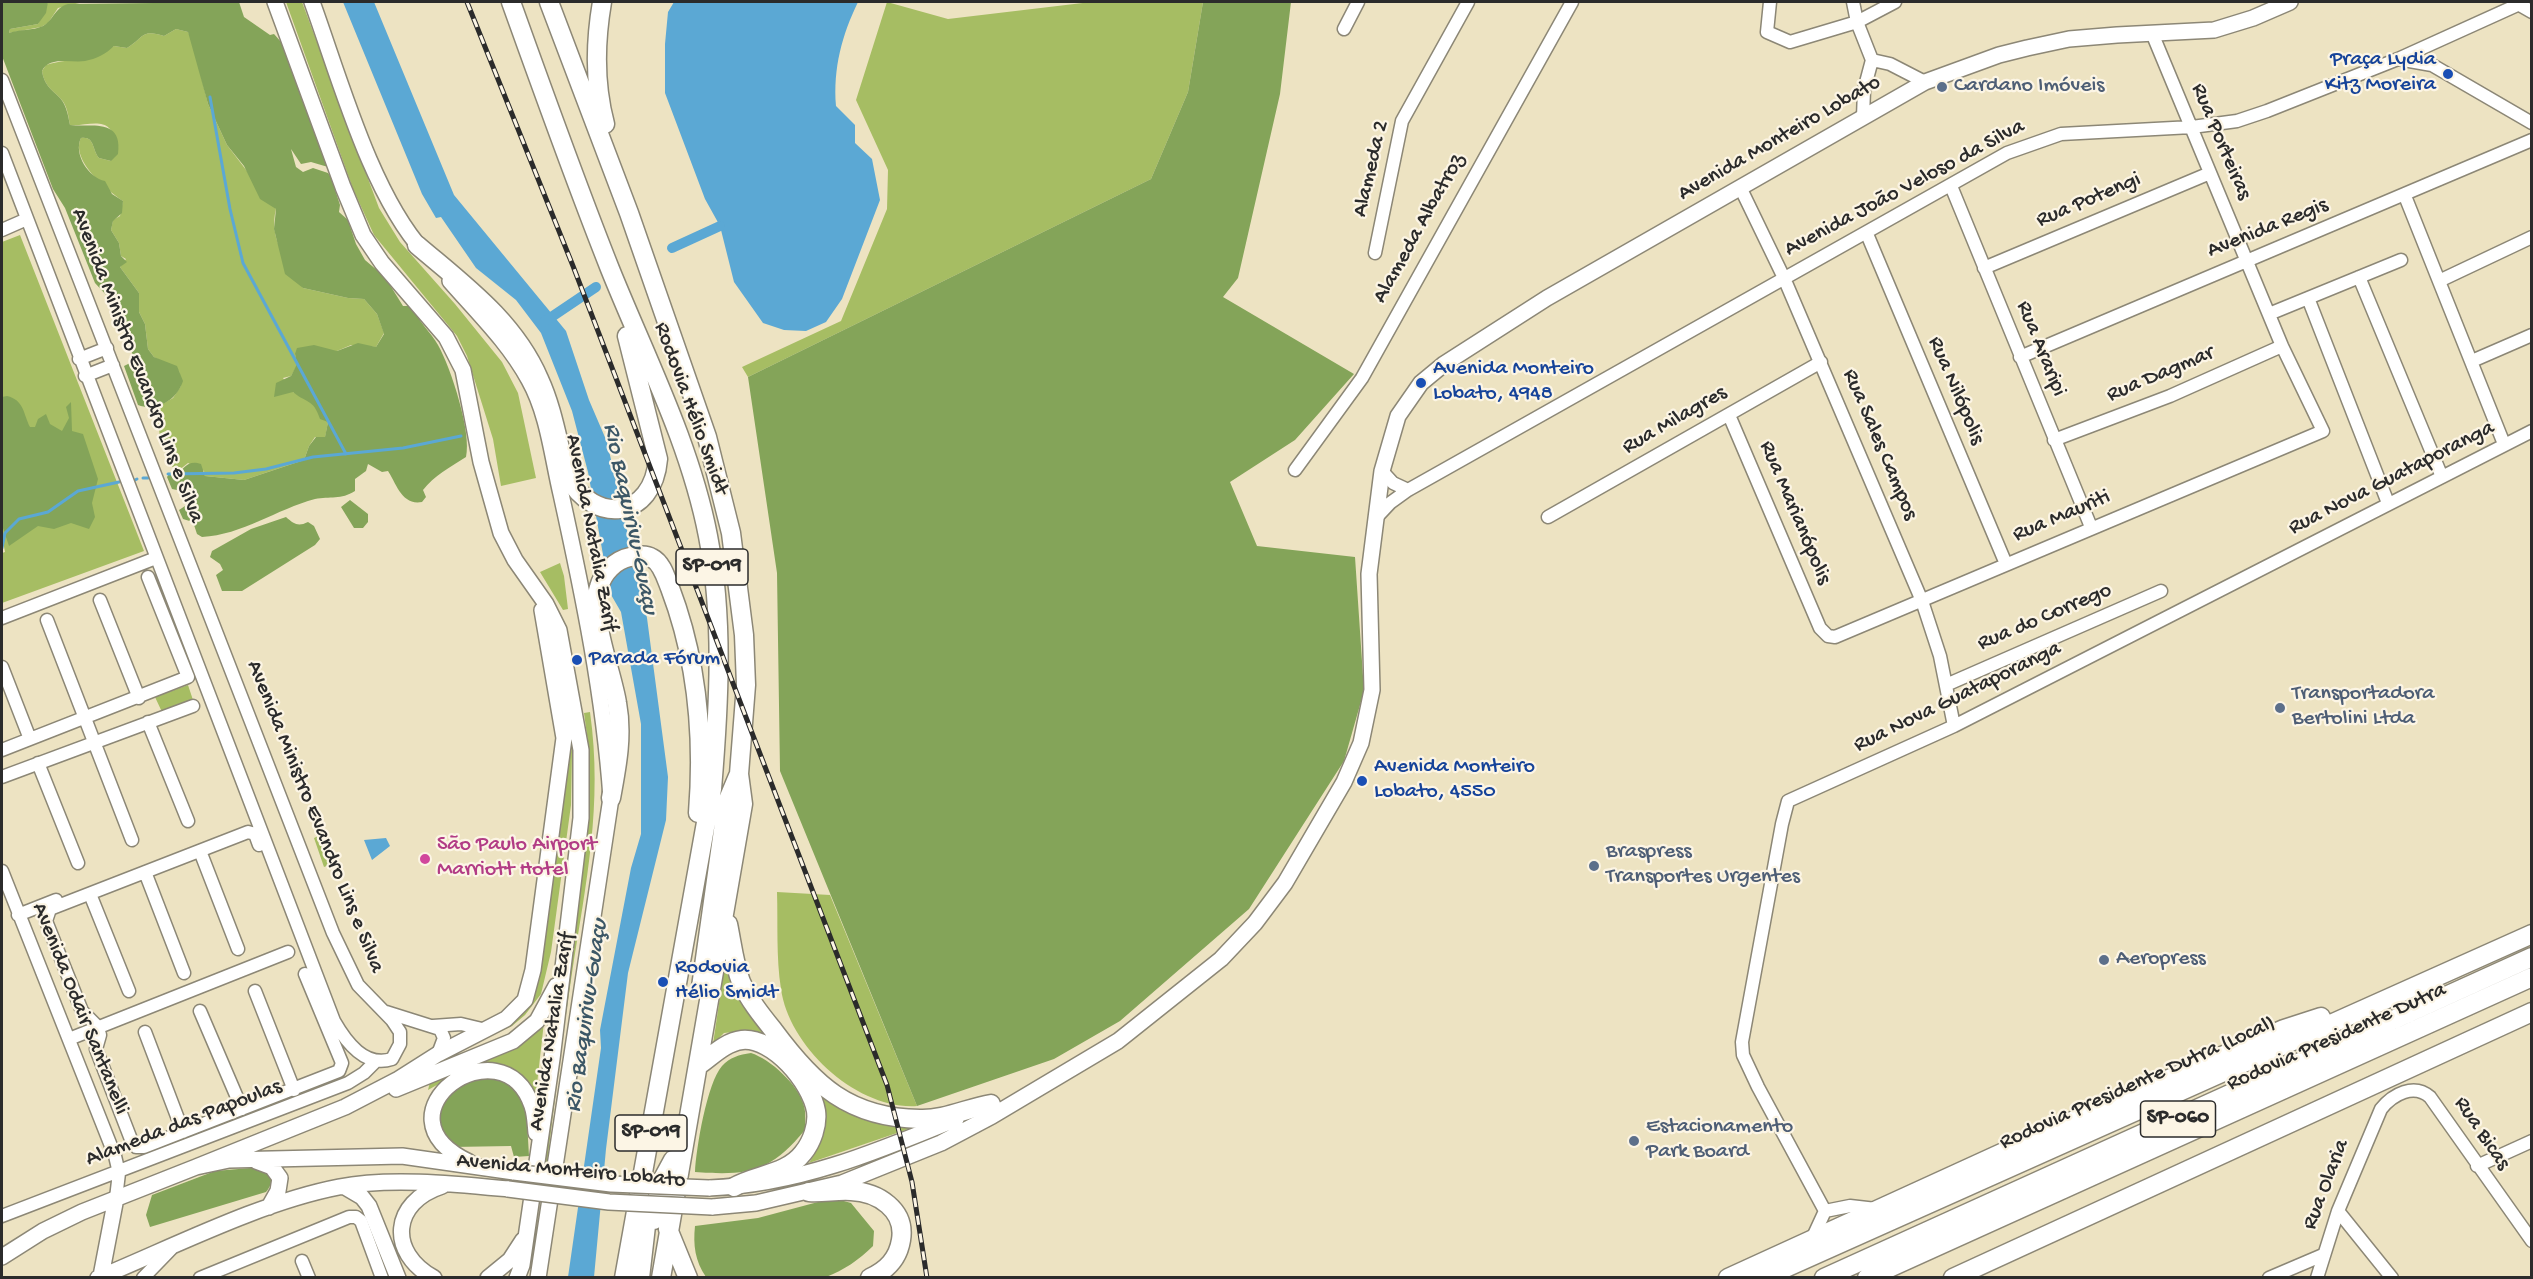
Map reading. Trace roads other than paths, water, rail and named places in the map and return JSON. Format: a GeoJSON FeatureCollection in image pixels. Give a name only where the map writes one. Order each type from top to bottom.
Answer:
{"type":"FeatureCollection","features":[{"type":"Feature","properties":{"kind":"highway","name":"Rodovia Hélio Smidt"},"geometry":{"type":"LineString","coordinates":[[511,2],[610,267],[680,437],[701,506],[713,572],[718,621],[717,732],[712,789],[624,1278]]}},
{"type":"Feature","properties":{"kind":"highway","name":"Rodovia Hélio Smidt"},"geometry":{"type":"LineString","coordinates":[[549,2],[628,213],[707,437],[731,532],[744,635],[746,685],[739,774],[743,804],[661,1278]]}},
{"type":"Feature","properties":{"kind":"highway"},"geometry":{"type":"LineString","coordinates":[[602,2],[596,38],[596,78],[603,117],[628,213]]}},
{"type":"Feature","properties":{"kind":"highway"},"geometry":{"type":"LineString","coordinates":[[417,245],[497,313],[525,351],[539,379],[567,476],[574,489],[598,507],[623,508],[634,505],[647,494],[654,482],[658,459],[610,267]]}},
{"type":"Feature","properties":{"kind":"highway"},"geometry":{"type":"LineString","coordinates":[[611,798],[619,757],[620,730],[618,705],[597,616],[598,590],[603,576],[616,562],[640,555],[653,558],[660,565],[668,582],[686,637],[692,672],[700,754],[695,883]]}},
{"type":"Feature","properties":{"kind":"highway","name":"Rodovia Hélio Smidt"},"geometry":{"type":"LineString","coordinates":[[652,1278],[673,1160],[727,802],[739,774]]}},
{"type":"Feature","properties":{"kind":"highway"},"geometry":{"type":"LineString","coordinates":[[726,910],[736,964],[752,1000],[785,1046],[822,1087],[837,1098],[874,1113],[922,1119],[991,1104]]}},
{"type":"Feature","properties":{"kind":"highway","name":"Rodovia Presidente Dutra (Local)"},"geometry":{"type":"LineString","coordinates":[[1763,1278],[2532,934]]}},
{"type":"Feature","properties":{"kind":"highway","name":"Rodovia Presidente Dutra"},"geometry":{"type":"LineString","coordinates":[[1824,1278],[2532,957]]}},
{"type":"Feature","properties":{"kind":"highway","name":"Rodovia Presidente Dutra"},"geometry":{"type":"LineString","coordinates":[[1867,1278],[2532,977]]}},
{"type":"Feature","properties":{"kind":"highway"},"geometry":{"type":"LineString","coordinates":[[1728,1278],[1876,1209],[2283,1029],[2323,1016],[2375,1004]]}},
{"type":"Feature","properties":{"kind":"highway","name":"SP-060"},"geometry":{"type":"LineString","coordinates":[[1954,1277],[2532,1013]]}},
{"type":"Feature","properties":{"kind":"highway"},"geometry":{"type":"LineString","coordinates":[[699,1065],[730,1042],[755,1040],[779,1053],[802,1081],[814,1105],[816,1128],[803,1153],[774,1173],[745,1181],[734,1187]]}},
{"type":"Feature","properties":{"kind":"highway"},"geometry":{"type":"LineString","coordinates":[[642,1269],[644,1234],[654,1182],[647,1153]]}},
{"type":"Feature","properties":{"kind":"highway"},"geometry":{"type":"LineString","coordinates":[[642,1269],[660,1184],[673,1160]]}},
{"type":"Feature","properties":{"kind":"highway"},"geometry":{"type":"LineString","coordinates":[[809,1192],[852,1191],[887,1202],[895,1210],[902,1233],[897,1254],[890,1265],[870,1278]]}},
{"type":"Feature","properties":{"kind":"highway"},"geometry":{"type":"LineString","coordinates":[[668,1229],[688,1278]]}},
{"type":"Feature","properties":{"kind":"main road","name":"Avenida Natalia Zarif"},"geometry":{"type":"LineString","coordinates":[[275,2],[363,235],[382,263],[446,337],[456,356],[469,394],[481,462],[493,510],[510,551],[536,593],[546,604],[559,630],[577,717],[583,771],[581,818],[539,1154],[527,1232],[517,1278]]}},
{"type":"Feature","properties":{"kind":"main road","name":"Avenida Natalia Zarif"},"geometry":{"type":"LineString","coordinates":[[312,2],[370,161],[392,205],[417,245],[508,346],[530,382],[543,416],[574,556],[603,715],[611,798],[538,1278]]}},
{"type":"Feature","properties":{"kind":"main road","name":"Avenida Monteiro Lobato"},"geometry":{"type":"LineString","coordinates":[[100,1277],[269,1208],[342,1186],[450,1183],[609,1202],[711,1207],[756,1203],[809,1192],[873,1173],[941,1143],[992,1116],[1118,1041],[1221,959],[1255,923],[1285,882],[1344,783],[1368,720],[1372,663],[1369,593],[1374,519],[1382,471],[1398,416],[1422,383],[1444,364],[1547,298],[1925,82],[1988,59],[2027,48],[2069,39],[2214,30],[2253,18],[2290,2]]}},
{"type":"Feature","properties":{"kind":"main road"},"geometry":{"type":"LineString","coordinates":[[345,1107],[517,1011],[530,986],[564,738],[546,620],[536,593]]}},
{"type":"Feature","properties":{"kind":"main road"},"geometry":{"type":"LineString","coordinates":[[196,1167],[498,1048],[527,1032],[546,1008],[564,960]]}},
{"type":"Feature","properties":{"kind":"main road"},"geometry":{"type":"LineString","coordinates":[[483,1168],[446,1149],[433,1129],[432,1119],[435,1101],[442,1090],[452,1081],[475,1071],[506,1074],[523,1088],[533,1107],[539,1154]]}},
{"type":"Feature","properties":{"kind":"main road","name":"Avenida Monteiro Lobato"},"geometry":{"type":"LineString","coordinates":[[2,1257],[43,1231],[116,1198],[196,1167],[249,1159],[402,1156],[611,1184],[734,1187],[831,1167],[886,1148],[991,1104],[1032,1091]]}},
{"type":"Feature","properties":{"kind":"main road"},"geometry":{"type":"LineString","coordinates":[[249,1159],[272,1167],[277,1172],[280,1185],[269,1208]]}},
{"type":"Feature","properties":{"kind":"main road"},"geometry":{"type":"LineString","coordinates":[[434,1278],[421,1269],[408,1255],[402,1236],[403,1220],[411,1203],[421,1194],[450,1183]]}},
{"type":"Feature","properties":{"kind":"main road"},"geometry":{"type":"LineString","coordinates":[[342,1186],[354,1191],[369,1206],[398,1278]]}},
{"type":"Feature","properties":{"kind":"main road"},"geometry":{"type":"LineString","coordinates":[[100,1277],[116,1198]]}},
{"type":"Feature","properties":{"kind":"main road"},"geometry":{"type":"LineString","coordinates":[[488,1278],[510,1260],[527,1232]]}},
{"type":"Feature","properties":{"kind":"street"},"geometry":{"type":"LineString","coordinates":[[1344,29],[1358,2]]}},
{"type":"Feature","properties":{"kind":"street","name":"Alameda 2"},"geometry":{"type":"LineString","coordinates":[[1375,253],[1402,121],[1467,2]]}},
{"type":"Feature","properties":{"kind":"street","name":"Alameda Albatroz"},"geometry":{"type":"LineString","coordinates":[[1295,470],[1362,378],[1572,2]]}},
{"type":"Feature","properties":{"kind":"street"},"geometry":{"type":"LineString","coordinates":[[1770,2],[1767,32],[1790,42],[1857,22],[1895,2]]}},
{"type":"Feature","properties":{"kind":"street"},"geometry":{"type":"LineString","coordinates":[[1853,2],[1857,22],[1872,60],[1864,90],[1863,117]]}},
{"type":"Feature","properties":{"kind":"street"},"geometry":{"type":"LineString","coordinates":[[2521,3],[2532,12]]}},
{"type":"Feature","properties":{"kind":"street","name":"Avenida João Veloso da Silva"},"geometry":{"type":"LineString","coordinates":[[1408,490],[1867,234],[2007,153],[2061,134],[2192,127],[2237,121],[2398,58],[2521,3]]}},
{"type":"Feature","properties":{"kind":"street","name":"Rua Porteiras"},"geometry":{"type":"LineString","coordinates":[[2152,33],[2282,346],[2323,431]]}},
{"type":"Feature","properties":{"kind":"street"},"geometry":{"type":"LineString","coordinates":[[2425,46],[2432,65]]}},
{"type":"Feature","properties":{"kind":"street"},"geometry":{"type":"LineString","coordinates":[[2398,58],[2432,65],[2532,123]]}},
{"type":"Feature","properties":{"kind":"street"},"geometry":{"type":"LineString","coordinates":[[1872,60],[1890,64],[1925,82]]}},
{"type":"Feature","properties":{"kind":"street","name":"Avenida Ministro Evandro Lins e Silva"},"geometry":{"type":"LineString","coordinates":[[2,80],[333,933],[358,985],[397,1027],[401,1040]]}},
{"type":"Feature","properties":{"kind":"street","name":"Avenida Regis"},"geometry":{"type":"LineString","coordinates":[[2020,357],[2247,260],[2405,196],[2532,140]]}},
{"type":"Feature","properties":{"kind":"street"},"geometry":{"type":"LineString","coordinates":[[2,153],[85,376],[334,1021],[357,1052],[376,1061],[392,1059],[409,1020]]}},
{"type":"Feature","properties":{"kind":"street","name":"Rua Potengi"},"geometry":{"type":"LineString","coordinates":[[1984,268],[2210,173]]}},
{"type":"Feature","properties":{"kind":"street","name":"Rua Araripi"},"geometry":{"type":"LineString","coordinates":[[1951,186],[2091,527]]}},
{"type":"Feature","properties":{"kind":"street","name":"Rua Sales Campos"},"geometry":{"type":"LineString","coordinates":[[1741,189],[1785,278],[1922,601],[1946,685],[1954,726]]}},
{"type":"Feature","properties":{"kind":"street"},"geometry":{"type":"LineString","coordinates":[[2405,196],[2505,444]]}},
{"type":"Feature","properties":{"kind":"street"},"geometry":{"type":"LineString","coordinates":[[2,230],[27,219]]}},
{"type":"Feature","properties":{"kind":"street","name":"Rua Nilópolis"},"geometry":{"type":"LineString","coordinates":[[1867,234],[2006,564]]}},
{"type":"Feature","properties":{"kind":"street"},"geometry":{"type":"LineString","coordinates":[[2439,281],[2532,237]]}},
{"type":"Feature","properties":{"kind":"street"},"geometry":{"type":"LineString","coordinates":[[2269,314],[2401,260]]}},
{"type":"Feature","properties":{"kind":"street"},"geometry":{"type":"LineString","coordinates":[[2360,277],[2442,477]]}},
{"type":"Feature","properties":{"kind":"street"},"geometry":{"type":"LineString","coordinates":[[2308,298],[2388,503]]}},
{"type":"Feature","properties":{"kind":"street"},"geometry":{"type":"LineString","coordinates":[[2472,361],[2532,335]]}},
{"type":"Feature","properties":{"kind":"street","name":"Rua Dagmar"},"geometry":{"type":"LineString","coordinates":[[2054,440],[2170,396],[2282,346]]}},
{"type":"Feature","properties":{"kind":"street"},"geometry":{"type":"LineString","coordinates":[[79,359],[107,348]]}},
{"type":"Feature","properties":{"kind":"street","name":"Rua Milagres"},"geometry":{"type":"LineString","coordinates":[[1548,517],[1821,362]]}},
{"type":"Feature","properties":{"kind":"street"},"geometry":{"type":"LineString","coordinates":[[85,376],[113,365]]}},
{"type":"Feature","properties":{"kind":"street","name":"Rua Marianópolis"},"geometry":{"type":"LineString","coordinates":[[1729,415],[1820,628]]}},
{"type":"Feature","properties":{"kind":"street","name":"Rua Mauriti"},"geometry":{"type":"LineString","coordinates":[[1820,628],[1828,636],[1835,637],[2323,431]]}},
{"type":"Feature","properties":{"kind":"street","name":"Rua Nova Guataporanga"},"geometry":{"type":"LineString","coordinates":[[1825,1211],[1743,1055],[1743,1029],[1788,801],[1954,726],[2532,431]]}},
{"type":"Feature","properties":{"kind":"street"},"geometry":{"type":"LineString","coordinates":[[1374,519],[1408,490],[1394,483],[1382,471]]}},
{"type":"Feature","properties":{"kind":"street"},"geometry":{"type":"LineString","coordinates":[[2,618],[156,558]]}},
{"type":"Feature","properties":{"kind":"street"},"geometry":{"type":"LineString","coordinates":[[2,750],[189,677],[148,577]]}},
{"type":"Feature","properties":{"kind":"street","name":"Rua do Corrego"},"geometry":{"type":"LineString","coordinates":[[1946,685],[2161,591]]}},
{"type":"Feature","properties":{"kind":"street"},"geometry":{"type":"LineString","coordinates":[[100,600],[139,698]]}},
{"type":"Feature","properties":{"kind":"street"},"geometry":{"type":"LineString","coordinates":[[47,620],[132,840]]}},
{"type":"Feature","properties":{"kind":"street"},"geometry":{"type":"LineString","coordinates":[[2,667],[30,739]]}},
{"type":"Feature","properties":{"kind":"street"},"geometry":{"type":"LineString","coordinates":[[2,777],[193,705]]}},
{"type":"Feature","properties":{"kind":"street"},"geometry":{"type":"LineString","coordinates":[[148,722],[188,821]]}},
{"type":"Feature","properties":{"kind":"street"},"geometry":{"type":"LineString","coordinates":[[38,763],[78,863]]}},
{"type":"Feature","properties":{"kind":"street"},"geometry":{"type":"LineString","coordinates":[[18,915],[257,822]]}},
{"type":"Feature","properties":{"kind":"street"},"geometry":{"type":"LineString","coordinates":[[291,930],[255,834],[248,832],[50,909],[46,921],[82,1011],[98,1027],[100,1035],[96,1049],[132,1143],[136,1147],[144,1147],[294,1090],[343,1067],[305,974]]}},
{"type":"Feature","properties":{"kind":"street"},"geometry":{"type":"LineString","coordinates":[[200,851],[238,949]]}},
{"type":"Feature","properties":{"kind":"street","name":"Avenida Odair Santanelli"},"geometry":{"type":"LineString","coordinates":[[2,871],[115,1156],[119,1173],[116,1198]]}},
{"type":"Feature","properties":{"kind":"street"},"geometry":{"type":"LineString","coordinates":[[145,872],[184,973]]}},
{"type":"Feature","properties":{"kind":"street"},"geometry":{"type":"LineString","coordinates":[[90,894],[129,991]]}},
{"type":"Feature","properties":{"kind":"street"},"geometry":{"type":"LineString","coordinates":[[69,1039],[288,952]]}},
{"type":"Feature","properties":{"kind":"street"},"geometry":{"type":"LineString","coordinates":[[255,991],[294,1090]]}},
{"type":"Feature","properties":{"kind":"street"},"geometry":{"type":"LineString","coordinates":[[382,1010],[433,1026],[461,1024],[486,1030]]}},
{"type":"Feature","properties":{"kind":"street"},"geometry":{"type":"LineString","coordinates":[[200,1011],[242,1109]]}},
{"type":"Feature","properties":{"kind":"street"},"geometry":{"type":"LineString","coordinates":[[433,1026],[443,1035],[444,1043],[438,1054]]}},
{"type":"Feature","properties":{"kind":"street"},"geometry":{"type":"LineString","coordinates":[[145,1032],[183,1132]]}},
{"type":"Feature","properties":{"kind":"street","name":"Alameda das Papoulas"},"geometry":{"type":"LineString","coordinates":[[2,1216],[119,1173],[348,1083],[364,1073],[376,1061]]}},
{"type":"Feature","properties":{"kind":"street","name":"Rua Bicas"},"geometry":{"type":"LineString","coordinates":[[2381,1108],[2393,1096],[2409,1091],[2424,1092],[2532,1241]]}},
{"type":"Feature","properties":{"kind":"street","name":"Rua Olaria"},"geometry":{"type":"LineString","coordinates":[[2317,1278],[2338,1211],[2381,1108]]}},
{"type":"Feature","properties":{"kind":"street"},"geometry":{"type":"LineString","coordinates":[[2477,1166],[2532,1141]]}},
{"type":"Feature","properties":{"kind":"street"},"geometry":{"type":"LineString","coordinates":[[1813,1238],[1825,1211],[1850,1206],[1876,1209]]}},
{"type":"Feature","properties":{"kind":"street"},"geometry":{"type":"LineString","coordinates":[[2338,1211],[2392,1278]]}},
{"type":"Feature","properties":{"kind":"street"},"geometry":{"type":"LineString","coordinates":[[200,1278],[349,1217],[356,1217],[361,1221],[382,1278]]}},
{"type":"Feature","properties":{"kind":"street"},"geometry":{"type":"LineString","coordinates":[[143,1278],[175,1246]]}},
{"type":"Feature","properties":{"kind":"street"},"geometry":{"type":"LineString","coordinates":[[2269,1278],[2323,1255]]}},
{"type":"Feature","properties":{"kind":"street"},"geometry":{"type":"LineString","coordinates":[[302,1261],[309,1278]]}},
{"type":"Feature","properties":{"kind":"water","name":"Rio Baquirivu-Guaçu"},"geometry":{"type":"Polygon","coordinates":[[[343,2],[374,2],[454,195],[566,331],[589,400],[607,442],[647,618],[668,777],[666,820],[628,973],[606,1149],[594,1277],[568,1277],[601,1048],[600,1030],[631,868],[641,834],[641,724],[621,612],[610,593],[588,472],[572,411],[541,333],[516,300],[476,268],[441,217],[436,218],[422,194],[343,2]]]}},
{"type":"Feature","properties":{"kind":"water"},"geometry":{"type":"Polygon","coordinates":[[[674,2],[858,2],[847,27],[837,65],[836,106],[855,125],[855,143],[872,159],[880,200],[842,299],[826,322],[806,331],[784,330],[763,323],[734,282],[720,226],[705,199],[665,93],[665,44],[668,12],[674,2]]]}},
{"type":"Feature","properties":{"kind":"water"},"geometry":{"type":"Polygon","coordinates":[[[386,838],[390,846],[372,860],[364,840],[386,838]]]}},
{"type":"Feature","properties":{"kind":"waterway"},"geometry":{"type":"LineString","coordinates":[[210,97],[230,209],[243,263],[346,454]]}},
{"type":"Feature","properties":{"kind":"waterway"},"geometry":{"type":"LineString","coordinates":[[672,248],[720,226]]}},
{"type":"Feature","properties":{"kind":"waterway"},"geometry":{"type":"LineString","coordinates":[[544,322],[596,287]]}},
{"type":"Feature","properties":{"kind":"waterway"},"geometry":{"type":"LineString","coordinates":[[168,474],[234,473],[266,469],[313,457],[403,448],[461,436]]}},
{"type":"Feature","properties":{"kind":"waterway"},"geometry":{"type":"LineString","coordinates":[[143,478],[148,478]]}},
{"type":"Feature","properties":{"kind":"waterway"},"geometry":{"type":"LineString","coordinates":[[2,548],[5,533],[19,519],[48,512],[78,491],[119,482]]}},
{"type":"Feature","properties":{"kind":"railway"},"geometry":{"type":"LineString","coordinates":[[467,2],[573,266],[887,1085],[912,1182],[927,1278]]}},
{"type":"Feature","properties":{"kind":"place","name":"Praça Lydia Kitz Moreira"},"geometry":{"type":"Point","coordinates":[2448,74]}},
{"type":"Feature","properties":{"kind":"place","name":"Cardano Imóveis"},"geometry":{"type":"Point","coordinates":[1942,87]}},
{"type":"Feature","properties":{"kind":"place","name":"Avenida Monteiro Lobato, 4948"},"geometry":{"type":"Point","coordinates":[1421,383]}},
{"type":"Feature","properties":{"kind":"place","name":"Parada Fórum"},"geometry":{"type":"Point","coordinates":[577,660]}},
{"type":"Feature","properties":{"kind":"place","name":"Transportadora Bertolini Ltda"},"geometry":{"type":"Point","coordinates":[2280,708]}},
{"type":"Feature","properties":{"kind":"place","name":"Avenida Monteiro Lobato, 4550"},"geometry":{"type":"Point","coordinates":[1362,781]}},
{"type":"Feature","properties":{"kind":"place","name":"São Paulo Airport Marriott Hotel"},"geometry":{"type":"Point","coordinates":[425,859]}},
{"type":"Feature","properties":{"kind":"place","name":"Braspress Transportes Urgentes"},"geometry":{"type":"Point","coordinates":[1594,866]}},
{"type":"Feature","properties":{"kind":"place","name":"Aeropress"},"geometry":{"type":"Point","coordinates":[2104,960]}},
{"type":"Feature","properties":{"kind":"place","name":"Rodovia Hélio Smidt"},"geometry":{"type":"Point","coordinates":[663,982]}},
{"type":"Feature","properties":{"kind":"place","name":"Estacionamento Park Board"},"geometry":{"type":"Point","coordinates":[1634,1141]}}]}
